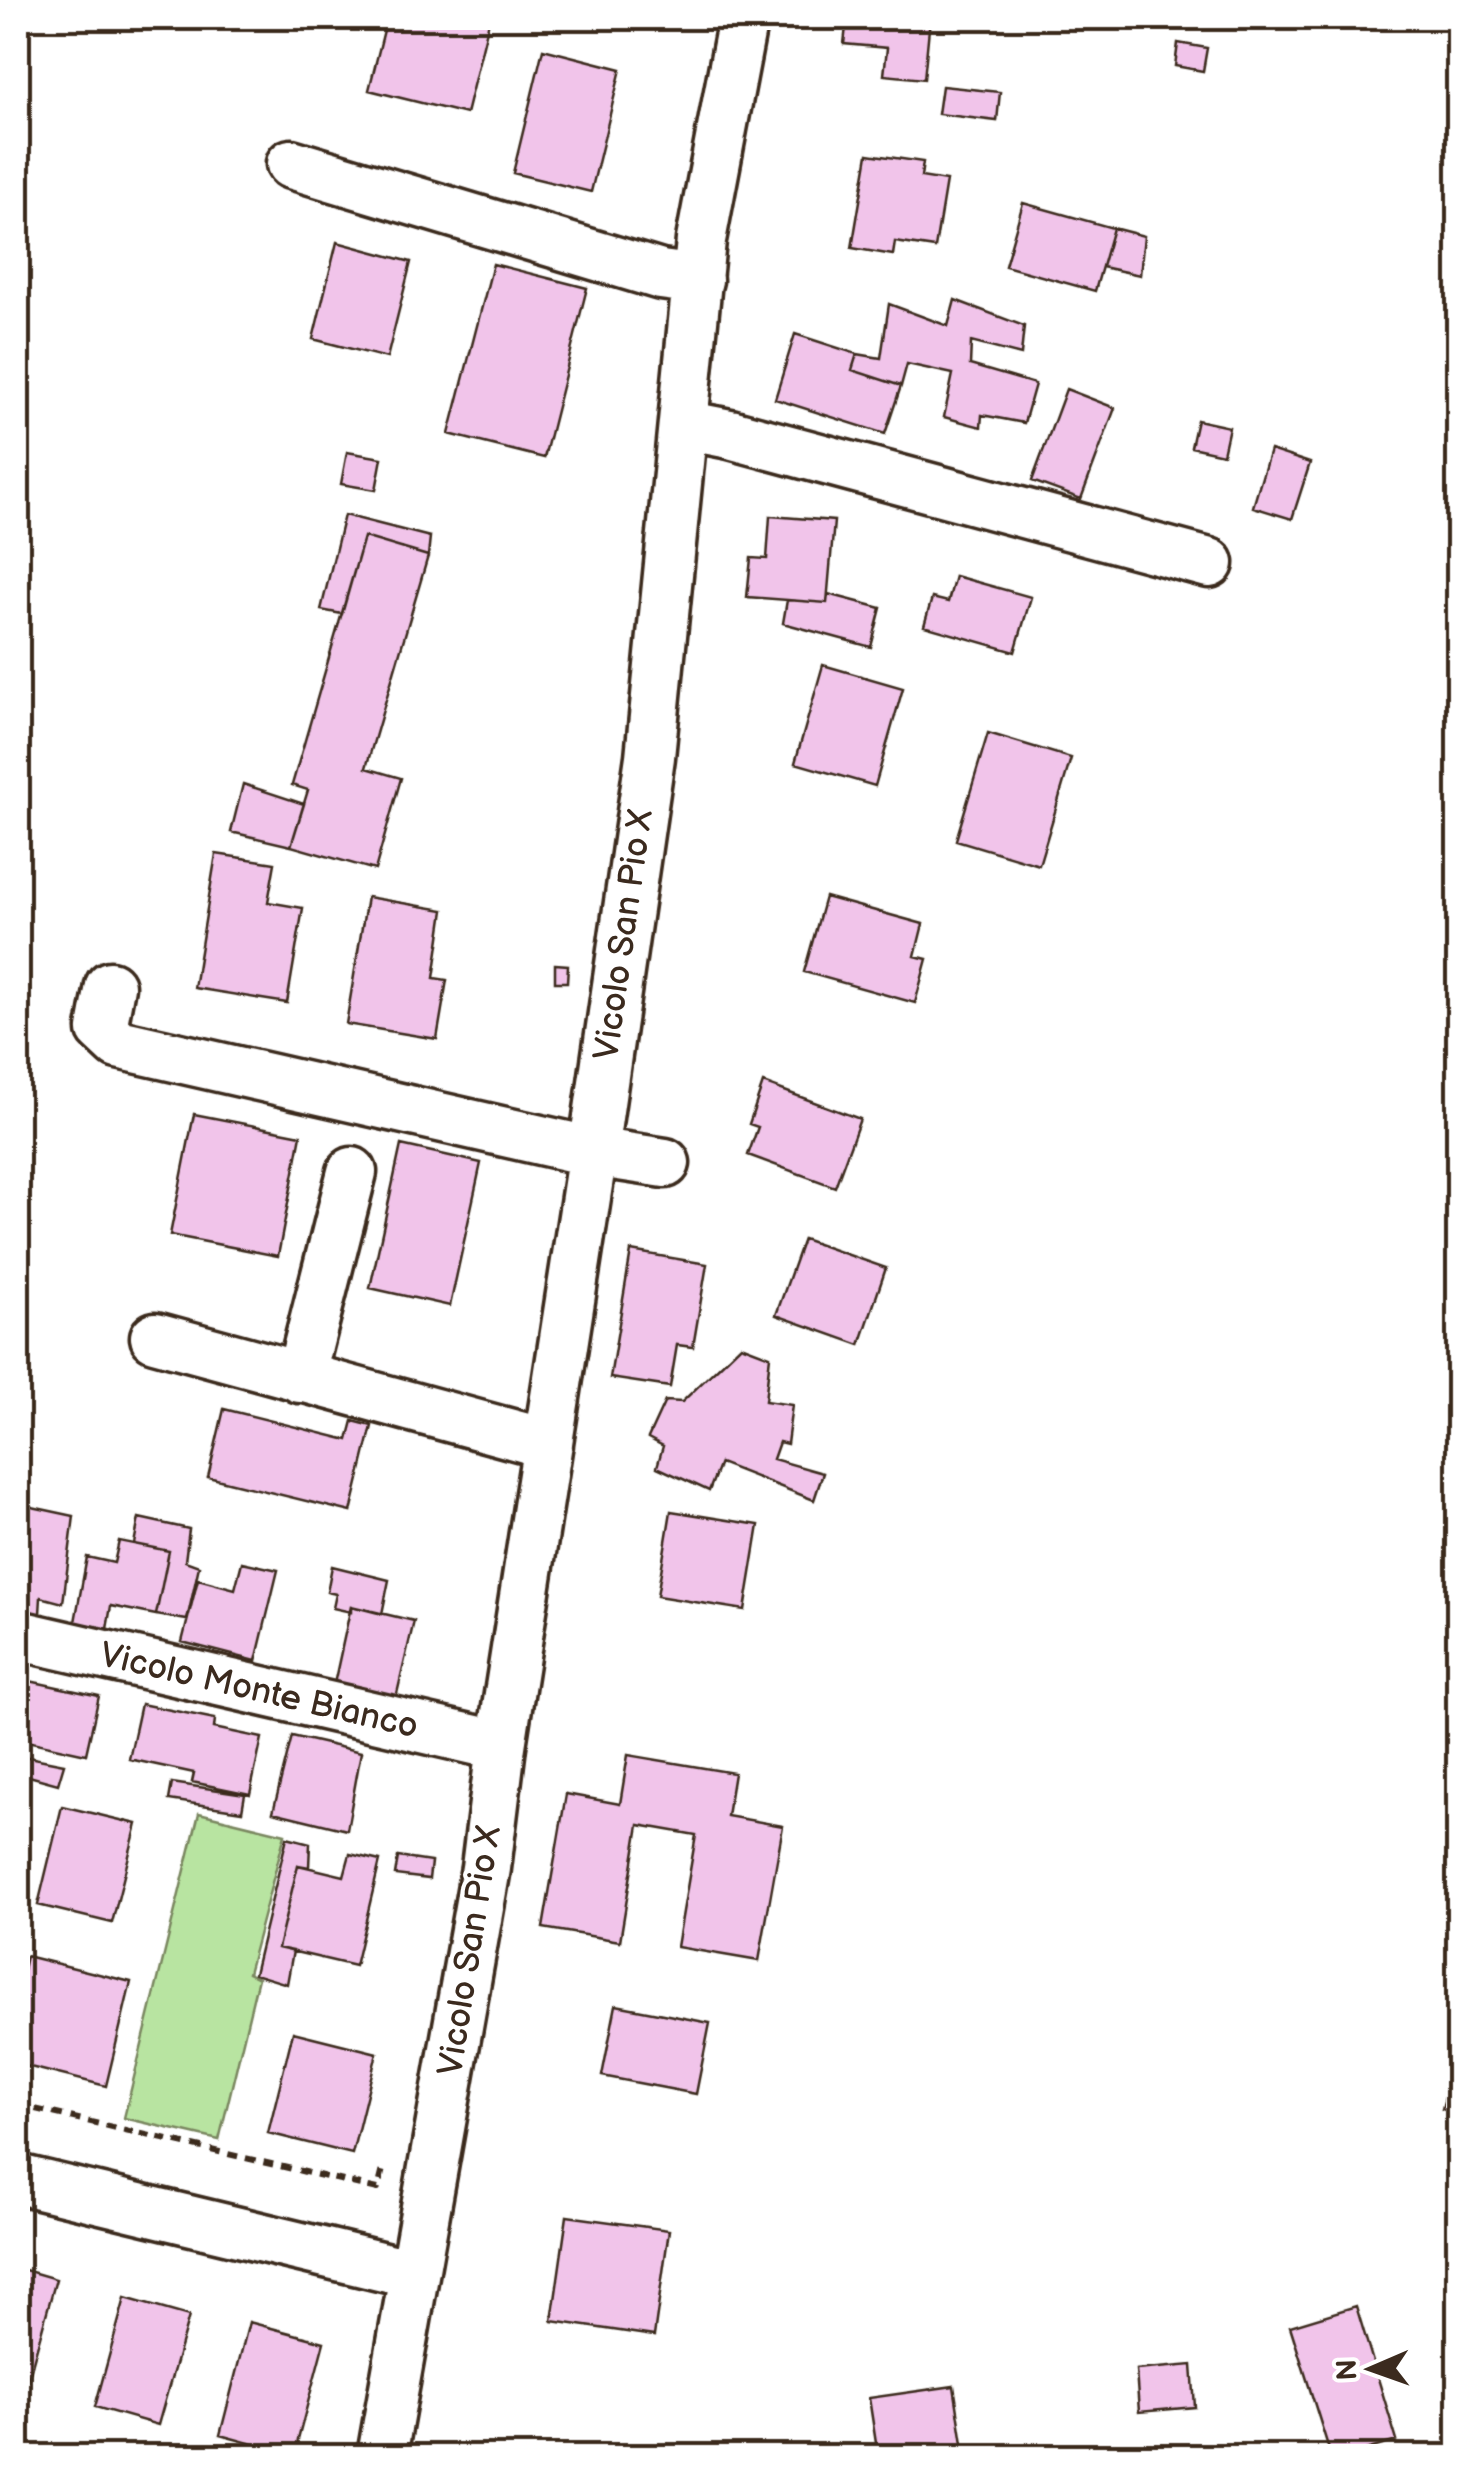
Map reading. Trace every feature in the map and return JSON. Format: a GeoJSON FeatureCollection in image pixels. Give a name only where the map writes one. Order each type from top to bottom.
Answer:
{"type":"FeatureCollection","features":[{"type":"Feature","properties":{"kind":"street","name":"Vicolo San Pio X"},"geometry":{"type":"LineString","coordinates":[[382,2456],[486,1868],[501,1746],[593,1152],[650,757],[702,240],[742,18]]}},
{"type":"Feature","properties":{"kind":"street"},"geometry":{"type":"LineString","coordinates":[[291,164],[661,275],[698,280]]}},
{"type":"Feature","properties":{"kind":"street"},"geometry":{"type":"LineString","coordinates":[[684,424],[1210,563]]}},
{"type":"Feature","properties":{"kind":"street"},"geometry":{"type":"LineString","coordinates":[[110,986],[102,1029],[118,1044],[593,1152],[664,1163]]}},
{"type":"Feature","properties":{"kind":"street"},"geometry":{"type":"LineString","coordinates":[[300,1378],[352,1172]]}},
{"type":"Feature","properties":{"kind":"street"},"geometry":{"type":"LineString","coordinates":[[155,1337],[548,1444]]}},
{"type":"Feature","properties":{"kind":"street","name":"Vicolo Monte Bianco"},"geometry":{"type":"LineString","coordinates":[[18,1635],[501,1746]]}},
{"type":"Feature","properties":{"kind":"street"},"geometry":{"type":"LineString","coordinates":[[18,2179],[413,2274]]}},
{"type":"Feature","properties":{"kind":"path"},"geometry":{"type":"LineString","coordinates":[[18,2105],[378,2189],[386,2156]]}},
{"type":"Feature","properties":{"kind":"green space"},"geometry":{"type":"Polygon","coordinates":[[[199,1813],[285,1834],[248,1973],[258,1978],[219,2140],[124,2118],[199,1813]]]}},
{"type":"Feature","properties":{"kind":"building"},"geometry":{"type":"Polygon","coordinates":[[[387,18],[489,21],[466,114],[369,90],[387,18]]]}},
{"type":"Feature","properties":{"kind":"building"},"geometry":{"type":"Polygon","coordinates":[[[847,18],[930,18],[924,79],[884,75],[887,48],[844,44],[847,18]]]}},
{"type":"Feature","properties":{"kind":"building"},"geometry":{"type":"Polygon","coordinates":[[[1178,43],[1207,48],[1203,71],[1175,66],[1178,43]]]}},
{"type":"Feature","properties":{"kind":"building"},"geometry":{"type":"Polygon","coordinates":[[[543,49],[621,69],[591,192],[513,173],[543,49]]]}},
{"type":"Feature","properties":{"kind":"building"},"geometry":{"type":"Polygon","coordinates":[[[942,86],[1000,92],[997,121],[938,114],[942,86]]]}},
{"type":"Feature","properties":{"kind":"building"},"geometry":{"type":"Polygon","coordinates":[[[868,154],[923,162],[921,177],[946,181],[935,248],[895,242],[893,255],[852,248],[868,154]]]}},
{"type":"Feature","properties":{"kind":"building"},"geometry":{"type":"Polygon","coordinates":[[[1023,203],[1113,228],[1095,291],[1005,266],[1023,203]]]}},
{"type":"Feature","properties":{"kind":"building"},"geometry":{"type":"Polygon","coordinates":[[[1113,228],[1144,236],[1140,275],[1102,267],[1113,228]]]}},
{"type":"Feature","properties":{"kind":"building"},"geometry":{"type":"Polygon","coordinates":[[[337,242],[411,262],[387,358],[313,339],[337,242]]]}},
{"type":"Feature","properties":{"kind":"building"},"geometry":{"type":"Polygon","coordinates":[[[493,264],[587,288],[544,458],[449,434],[493,264]]]}},
{"type":"Feature","properties":{"kind":"building"},"geometry":{"type":"Polygon","coordinates":[[[955,300],[1024,326],[1021,355],[971,342],[970,365],[1035,384],[1024,423],[982,415],[981,427],[944,417],[953,374],[907,364],[901,386],[852,370],[857,354],[881,358],[889,304],[948,326],[955,300]]]}},
{"type":"Feature","properties":{"kind":"building"},"geometry":{"type":"Polygon","coordinates":[[[795,334],[857,354],[852,370],[901,386],[885,434],[775,399],[795,334]]]}},
{"type":"Feature","properties":{"kind":"building"},"geometry":{"type":"Polygon","coordinates":[[[1066,389],[1115,408],[1081,499],[1032,481],[1066,389]]]}},
{"type":"Feature","properties":{"kind":"building"},"geometry":{"type":"Polygon","coordinates":[[[1197,420],[1229,427],[1223,454],[1191,447],[1197,420]]]}},
{"type":"Feature","properties":{"kind":"building"},"geometry":{"type":"Polygon","coordinates":[[[1270,450],[1310,463],[1292,519],[1253,507],[1270,450]]]}},
{"type":"Feature","properties":{"kind":"building"},"geometry":{"type":"Polygon","coordinates":[[[347,452],[382,458],[376,490],[341,484],[347,452]]]}},
{"type":"Feature","properties":{"kind":"building"},"geometry":{"type":"Polygon","coordinates":[[[344,515],[430,537],[428,556],[364,537],[342,614],[321,610],[344,515]]]}},
{"type":"Feature","properties":{"kind":"building"},"geometry":{"type":"Polygon","coordinates":[[[770,516],[834,521],[827,603],[747,597],[751,558],[767,559],[770,516]]]}},
{"type":"Feature","properties":{"kind":"building"},"geometry":{"type":"Polygon","coordinates":[[[364,537],[428,556],[366,768],[401,778],[375,870],[291,846],[308,790],[292,785],[364,537]]]}},
{"type":"Feature","properties":{"kind":"building"},"geometry":{"type":"Polygon","coordinates":[[[955,576],[1031,597],[1015,652],[924,626],[932,598],[948,602],[955,576]]]}},
{"type":"Feature","properties":{"kind":"building"},"geometry":{"type":"Polygon","coordinates":[[[828,594],[881,608],[871,647],[783,623],[787,600],[827,603],[828,594]]]}},
{"type":"Feature","properties":{"kind":"building"},"geometry":{"type":"Polygon","coordinates":[[[823,665],[903,688],[875,786],[795,763],[823,665]]]}},
{"type":"Feature","properties":{"kind":"building"},"geometry":{"type":"Polygon","coordinates":[[[988,733],[1071,758],[1039,865],[956,840],[988,733]]]}},
{"type":"Feature","properties":{"kind":"building"},"geometry":{"type":"Polygon","coordinates":[[[243,784],[304,804],[291,846],[231,832],[243,784]]]}},
{"type":"Feature","properties":{"kind":"building"},"geometry":{"type":"Polygon","coordinates":[[[216,854],[275,863],[268,902],[303,908],[287,1003],[194,988],[216,854]]]}},
{"type":"Feature","properties":{"kind":"building"},"geometry":{"type":"Polygon","coordinates":[[[367,897],[444,910],[434,978],[447,980],[437,1039],[346,1024],[367,897]]]}},
{"type":"Feature","properties":{"kind":"building"},"geometry":{"type":"Polygon","coordinates":[[[825,897],[923,924],[915,956],[927,959],[915,1003],[804,972],[825,897]]]}},
{"type":"Feature","properties":{"kind":"building"},"geometry":{"type":"Polygon","coordinates":[[[555,964],[568,965],[567,982],[555,982],[555,964]]]}},
{"type":"Feature","properties":{"kind":"building"},"geometry":{"type":"Polygon","coordinates":[[[763,1083],[860,1119],[835,1187],[748,1155],[758,1127],[749,1124],[763,1083]]]}},
{"type":"Feature","properties":{"kind":"building"},"geometry":{"type":"Polygon","coordinates":[[[194,1114],[301,1135],[278,1256],[170,1235],[194,1114]]]}},
{"type":"Feature","properties":{"kind":"building"},"geometry":{"type":"Polygon","coordinates":[[[401,1145],[481,1163],[450,1306],[370,1288],[401,1145]]]}},
{"type":"Feature","properties":{"kind":"building"},"geometry":{"type":"Polygon","coordinates":[[[803,1239],[886,1268],[860,1345],[776,1315],[803,1239]]]}},
{"type":"Feature","properties":{"kind":"building"},"geometry":{"type":"Polygon","coordinates":[[[631,1251],[707,1264],[693,1347],[677,1345],[670,1387],[610,1378],[631,1251]]]}},
{"type":"Feature","properties":{"kind":"building"},"geometry":{"type":"Polygon","coordinates":[[[741,1345],[770,1356],[765,1401],[792,1405],[787,1444],[779,1442],[773,1459],[823,1473],[814,1500],[720,1463],[709,1491],[657,1467],[663,1446],[648,1438],[665,1401],[682,1402],[741,1345]]]}},
{"type":"Feature","properties":{"kind":"building"},"geometry":{"type":"Polygon","coordinates":[[[224,1409],[348,1440],[353,1421],[372,1426],[351,1512],[208,1477],[224,1409]]]}},
{"type":"Feature","properties":{"kind":"building"},"geometry":{"type":"Polygon","coordinates":[[[18,1504],[74,1516],[63,1603],[41,1597],[40,1614],[18,1609],[18,1504]]]}},
{"type":"Feature","properties":{"kind":"building"},"geometry":{"type":"Polygon","coordinates":[[[671,1511],[759,1525],[745,1610],[657,1596],[671,1511]]]}},
{"type":"Feature","properties":{"kind":"building"},"geometry":{"type":"Polygon","coordinates":[[[139,1518],[189,1529],[185,1561],[199,1566],[187,1620],[156,1615],[169,1551],[134,1544],[139,1518]]]}},
{"type":"Feature","properties":{"kind":"building"},"geometry":{"type":"Polygon","coordinates":[[[119,1541],[169,1551],[156,1615],[111,1606],[107,1629],[75,1622],[87,1557],[114,1563],[119,1541]]]}},
{"type":"Feature","properties":{"kind":"building"},"geometry":{"type":"Polygon","coordinates":[[[242,1562],[278,1570],[256,1661],[182,1642],[198,1579],[235,1589],[242,1562]]]}},
{"type":"Feature","properties":{"kind":"building"},"geometry":{"type":"Polygon","coordinates":[[[332,1566],[389,1580],[382,1614],[351,1606],[351,1612],[333,1608],[336,1594],[327,1592],[332,1566]]]}},
{"type":"Feature","properties":{"kind":"building"},"geometry":{"type":"Polygon","coordinates":[[[351,1606],[414,1621],[396,1698],[334,1684],[351,1606]]]}},
{"type":"Feature","properties":{"kind":"building"},"geometry":{"type":"Polygon","coordinates":[[[18,1679],[25,1680],[18,1712],[18,1679]]]}},
{"type":"Feature","properties":{"kind":"building"},"geometry":{"type":"Polygon","coordinates":[[[25,1680],[99,1696],[86,1754],[18,1739],[18,1712],[25,1680]]]}},
{"type":"Feature","properties":{"kind":"building"},"geometry":{"type":"Polygon","coordinates":[[[141,1704],[215,1719],[214,1728],[262,1738],[250,1794],[192,1782],[194,1773],[129,1759],[141,1704]]]}},
{"type":"Feature","properties":{"kind":"building"},"geometry":{"type":"Polygon","coordinates":[[[292,1736],[361,1752],[347,1830],[273,1812],[292,1736]]]}},
{"type":"Feature","properties":{"kind":"building"},"geometry":{"type":"Polygon","coordinates":[[[18,1755],[64,1764],[58,1784],[18,1773],[18,1755]]]}},
{"type":"Feature","properties":{"kind":"building"},"geometry":{"type":"Polygon","coordinates":[[[628,1755],[734,1773],[727,1816],[783,1826],[759,1961],[677,1947],[696,1835],[639,1825],[620,1941],[543,1928],[566,1794],[620,1804],[628,1755]]]}},
{"type":"Feature","properties":{"kind":"building"},"geometry":{"type":"Polygon","coordinates":[[[172,1783],[245,1794],[242,1811],[169,1800],[172,1783]]]}},
{"type":"Feature","properties":{"kind":"building"},"geometry":{"type":"Polygon","coordinates":[[[62,1806],[137,1824],[112,1923],[38,1905],[62,1806]]]}},
{"type":"Feature","properties":{"kind":"building"},"geometry":{"type":"Polygon","coordinates":[[[287,1837],[310,1843],[309,1867],[298,1865],[278,1948],[293,1951],[287,1984],[254,1974],[287,1837]]]}},
{"type":"Feature","properties":{"kind":"building"},"geometry":{"type":"Polygon","coordinates":[[[350,1854],[380,1861],[355,1966],[278,1948],[298,1865],[344,1876],[350,1854]]]}},
{"type":"Feature","properties":{"kind":"building"},"geometry":{"type":"Polygon","coordinates":[[[398,1857],[431,1862],[429,1879],[395,1875],[398,1857]]]}},
{"type":"Feature","properties":{"kind":"building"},"geometry":{"type":"Polygon","coordinates":[[[26,1956],[131,1982],[106,2086],[18,2064],[18,1993],[26,1956]]]}},
{"type":"Feature","properties":{"kind":"building"},"geometry":{"type":"Polygon","coordinates":[[[616,2005],[710,2023],[696,2094],[602,2076],[616,2005]]]}},
{"type":"Feature","properties":{"kind":"building"},"geometry":{"type":"Polygon","coordinates":[[[293,2032],[377,2053],[352,2154],[268,2133],[293,2032]]]}},
{"type":"Feature","properties":{"kind":"building"},"geometry":{"type":"Polygon","coordinates":[[[1458,2046],[1458,2113],[1442,2109],[1458,2046]]]}},
{"type":"Feature","properties":{"kind":"building"},"geometry":{"type":"Polygon","coordinates":[[[567,2216],[669,2230],[654,2336],[552,2321],[567,2216]]]}},
{"type":"Feature","properties":{"kind":"building"},"geometry":{"type":"Polygon","coordinates":[[[18,2268],[56,2279],[26,2387],[18,2385],[18,2268]]]}},
{"type":"Feature","properties":{"kind":"building"},"geometry":{"type":"Polygon","coordinates":[[[125,2298],[189,2316],[158,2425],[95,2407],[125,2298]]]}},
{"type":"Feature","properties":{"kind":"building"},"geometry":{"type":"Polygon","coordinates":[[[1356,2306],[1397,2441],[1345,2456],[1331,2456],[1290,2326],[1356,2306]]]}},
{"type":"Feature","properties":{"kind":"building"},"geometry":{"type":"Polygon","coordinates":[[[249,2322],[324,2342],[294,2455],[220,2435],[249,2322]]]}},
{"type":"Feature","properties":{"kind":"building"},"geometry":{"type":"Polygon","coordinates":[[[1192,2365],[1195,2407],[1139,2412],[1136,2370],[1192,2365]]]}},
{"type":"Feature","properties":{"kind":"building"},"geometry":{"type":"Polygon","coordinates":[[[954,2386],[965,2456],[878,2456],[869,2398],[954,2386]]]}}]}
